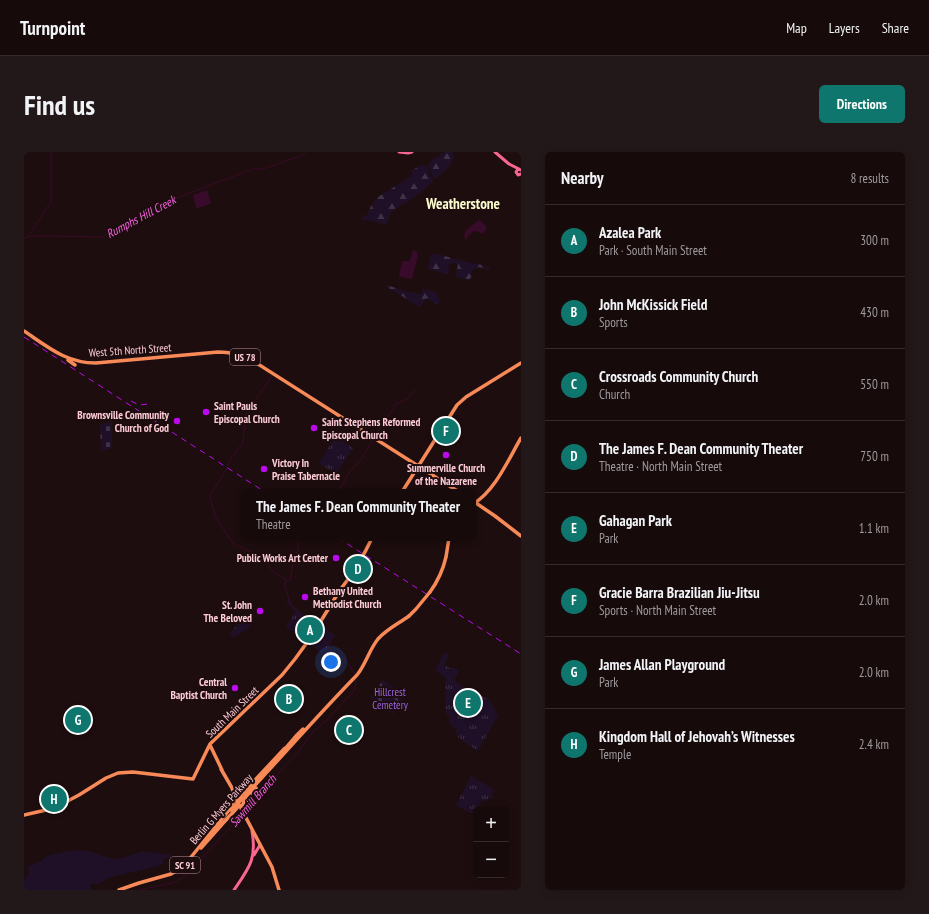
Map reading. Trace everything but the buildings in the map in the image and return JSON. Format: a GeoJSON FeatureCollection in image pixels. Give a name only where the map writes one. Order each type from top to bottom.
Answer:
{"type":"FeatureCollection","features":[{"type":"Feature","properties":{"kind":"main road"},"geometry":{"type":"LineString","coordinates":[[399,152],[412,152]]}},
{"type":"Feature","properties":{"kind":"main road"},"geometry":{"type":"LineString","coordinates":[[495,152],[503,160],[518,170],[517,175],[521,174]]}},
{"type":"Feature","properties":{"kind":"main road","name":"West 5th North Street"},"geometry":{"type":"LineString","coordinates":[[24,331],[77,364],[223,352],[234,353],[246,357],[418,466]]}},
{"type":"Feature","properties":{"kind":"main road"},"geometry":{"type":"LineString","coordinates":[[404,489],[454,410],[462,400],[521,363]]}},
{"type":"Feature","properties":{"kind":"main road"},"geometry":{"type":"LineString","coordinates":[[476,501],[492,487],[521,438]]}},
{"type":"Feature","properties":{"kind":"main road","name":"US 78"},"geometry":{"type":"LineString","coordinates":[[418,466],[454,489]]}},
{"type":"Feature","properties":{"kind":"main road"},"geometry":{"type":"LineString","coordinates":[[476,505],[495,516],[521,536]]}},
{"type":"Feature","properties":{"kind":"main road","name":"South Main Street"},"geometry":{"type":"LineString","coordinates":[[24,815],[62,804],[106,778],[118,773],[133,772],[194,780],[210,744],[287,670],[311,637],[340,590],[352,574],[370,541]]}},
{"type":"Feature","properties":{"kind":"main road","name":"Berlin G Myers Parkway"},"geometry":{"type":"LineString","coordinates":[[244,794],[279,760],[299,736],[356,677],[364,667],[371,650],[379,638],[390,628],[409,616],[430,592],[437,582],[443,568],[449,541]]}},
{"type":"Feature","properties":{"kind":"main road","name":"Berlin G Myers Parkway"},"geometry":{"type":"LineString","coordinates":[[124,890],[132,886],[171,875],[184,869],[214,829],[244,794],[274,763],[291,741],[321,713]]}},
{"type":"Feature","properties":{"kind":"main road"},"geometry":{"type":"LineString","coordinates":[[199,850],[238,806],[232,788],[221,769],[210,744]]}},
{"type":"Feature","properties":{"kind":"main road"},"geometry":{"type":"LineString","coordinates":[[243,811],[242,804],[244,800],[279,760]]}},
{"type":"Feature","properties":{"kind":"main road"},"geometry":{"type":"LineString","coordinates":[[233,792],[237,795],[244,794]]}},
{"type":"Feature","properties":{"kind":"main road"},"geometry":{"type":"LineString","coordinates":[[193,855],[215,823],[244,794]]}},
{"type":"Feature","properties":{"kind":"main road"},"geometry":{"type":"LineString","coordinates":[[236,802],[242,802],[244,800]]}},
{"type":"Feature","properties":{"kind":"main road"},"geometry":{"type":"LineString","coordinates":[[236,802],[243,811],[272,868],[279,890]]}},
{"type":"Feature","properties":{"kind":"main road"},"geometry":{"type":"LineString","coordinates":[[236,809],[240,808],[243,811]]}},
{"type":"Feature","properties":{"kind":"main road","name":"Berlin G Myers Parkway"},"geometry":{"type":"LineString","coordinates":[[119,890],[134,884],[171,875],[183,867],[214,828],[231,810]]}},
{"type":"Feature","properties":{"kind":"main road"},"geometry":{"type":"LineString","coordinates":[[251,827],[254,842],[253,857]]}},
{"type":"Feature","properties":{"kind":"main road"},"geometry":{"type":"LineString","coordinates":[[234,890],[248,869],[260,845]]}},
{"type":"Feature","properties":{"kind":"main road"},"geometry":{"type":"LineString","coordinates":[[256,851],[263,851]]}},
{"type":"Feature","properties":{"kind":"green space"},"geometry":{"type":"Polygon","coordinates":[[[445,152],[451,152],[454,155],[452,162],[441,175],[434,179],[428,165],[432,160],[445,152]]]}},
{"type":"Feature","properties":{"kind":"green space"},"geometry":{"type":"Polygon","coordinates":[[[421,165],[426,166],[433,181],[416,196],[393,212],[390,215],[387,225],[362,218],[362,215],[366,217],[371,206],[378,197],[411,176],[411,171],[421,165]]]}},
{"type":"Feature","properties":{"kind":"green space"},"geometry":{"type":"Polygon","coordinates":[[[431,254],[438,254],[490,268],[489,270],[479,267],[473,269],[471,273],[472,276],[469,280],[457,277],[458,264],[456,263],[449,265],[448,274],[428,269],[431,254]]]}},
{"type":"Feature","properties":{"kind":"green space"},"geometry":{"type":"Polygon","coordinates":[[[387,285],[419,294],[421,294],[423,289],[436,292],[440,300],[438,304],[436,304],[426,298],[420,307],[387,287],[387,285]]]}},
{"type":"Feature","properties":{"kind":"green space"},"geometry":{"type":"Polygon","coordinates":[[[112,422],[112,448],[101,451],[100,425],[112,422]]]}},
{"type":"Feature","properties":{"kind":"green space"},"geometry":{"type":"Polygon","coordinates":[[[335,437],[353,448],[336,474],[319,463],[335,437]]]}},
{"type":"Feature","properties":{"kind":"green space"},"geometry":{"type":"Polygon","coordinates":[[[289,600],[292,606],[297,610],[335,635],[323,654],[307,640],[286,627],[295,613],[291,606],[286,602],[289,600]]]}},
{"type":"Feature","properties":{"kind":"green space"},"geometry":{"type":"Polygon","coordinates":[[[246,616],[252,623],[246,630],[233,637],[230,633],[246,616]]]}},
{"type":"Feature","properties":{"kind":"green space"},"geometry":{"type":"Polygon","coordinates":[[[445,652],[449,655],[444,665],[451,669],[453,667],[459,671],[454,680],[477,700],[481,695],[489,700],[498,715],[478,751],[457,736],[456,729],[449,723],[449,715],[446,714],[445,682],[447,678],[435,670],[445,652]]]}},
{"type":"Feature","properties":{"kind":"green space","name":"Hillcrest Cemetery"},"geometry":{"type":"Polygon","coordinates":[[[383,680],[405,695],[393,714],[371,698],[383,680]]]}},
{"type":"Feature","properties":{"kind":"green space"},"geometry":{"type":"Polygon","coordinates":[[[281,692],[298,696],[294,707],[282,704],[282,702],[279,701],[281,692]]]}},
{"type":"Feature","properties":{"kind":"green space"},"geometry":{"type":"Polygon","coordinates":[[[471,776],[493,789],[492,797],[484,801],[483,799],[479,804],[481,806],[473,806],[473,813],[456,805],[471,776]]]}},
{"type":"Feature","properties":{"kind":"green space"},"geometry":{"type":"Polygon","coordinates":[[[75,850],[93,852],[115,859],[141,852],[172,856],[163,859],[162,865],[108,878],[99,884],[91,884],[90,890],[24,890],[24,880],[29,874],[28,866],[42,861],[43,858],[51,855],[75,850]]]}},
{"type":"Feature","properties":{"kind":"shaded area"},"geometry":{"type":"Polygon","coordinates":[[[207,190],[211,203],[196,208],[193,195],[207,190]]]}},
{"type":"Feature","properties":{"kind":"shaded area"},"geometry":{"type":"Polygon","coordinates":[[[479,220],[486,226],[485,232],[482,234],[474,231],[466,240],[464,236],[466,230],[479,220]]]}},
{"type":"Feature","properties":{"kind":"shaded area"},"geometry":{"type":"Polygon","coordinates":[[[413,250],[416,251],[418,256],[412,279],[400,277],[402,261],[409,261],[413,250]]]}},
{"type":"Feature","properties":{"kind":"waterway"},"geometry":{"type":"LineString","coordinates":[[28,237],[51,202],[51,152]]}},
{"type":"Feature","properties":{"kind":"waterway","name":"Rumphs Hill Creek"},"geometry":{"type":"LineString","coordinates":[[255,169],[266,168],[303,155],[306,152]]}},
{"type":"Feature","properties":{"kind":"waterway","name":"Rumphs Hill Creek"},"geometry":{"type":"LineString","coordinates":[[24,238],[32,236],[102,237],[171,200],[253,169]]}},
{"type":"Feature","properties":{"kind":"waterway"},"geometry":{"type":"LineString","coordinates":[[259,395],[272,376]]}},
{"type":"Feature","properties":{"kind":"waterway"},"geometry":{"type":"LineString","coordinates":[[374,437],[396,404],[407,399],[416,389]]}},
{"type":"Feature","properties":{"kind":"waterway"},"geometry":{"type":"LineString","coordinates":[[227,467],[231,458],[243,443],[246,413],[258,396]]}},
{"type":"Feature","properties":{"kind":"waterway"},"geometry":{"type":"LineString","coordinates":[[364,455],[373,439]]}},
{"type":"Feature","properties":{"kind":"waterway"},"geometry":{"type":"LineString","coordinates":[[340,489],[350,471],[364,456]]}},
{"type":"Feature","properties":{"kind":"waterway"},"geometry":{"type":"LineString","coordinates":[[227,468],[210,496],[216,518],[233,543],[259,556],[274,572],[285,579],[285,587],[292,606],[302,621],[312,631]]}},
{"type":"Feature","properties":{"kind":"waterway"},"geometry":{"type":"LineString","coordinates":[[286,581],[290,580],[294,559],[298,549],[298,541]]}},
{"type":"Feature","properties":{"kind":"waterway"},"geometry":{"type":"LineString","coordinates":[[315,633],[324,639],[330,650],[345,660]]}},
{"type":"Feature","properties":{"kind":"waterway"},"geometry":{"type":"LineString","coordinates":[[346,661],[355,674]]}},
{"type":"Feature","properties":{"kind":"waterway","name":"Sawmill Branch"},"geometry":{"type":"LineString","coordinates":[[245,811],[297,753],[315,730],[326,721],[354,690],[356,682],[355,678]]}},
{"type":"Feature","properties":{"kind":"waterway","name":"Sawmill Branch"},"geometry":{"type":"LineString","coordinates":[[139,890],[176,882],[189,873],[242,814]]}},
{"type":"Feature","properties":{"kind":"railway"},"geometry":{"type":"LineString","coordinates":[[24,337],[260,489]]}},
{"type":"Feature","properties":{"kind":"railway"},"geometry":{"type":"LineString","coordinates":[[131,401],[139,405],[149,404]]}},
{"type":"Feature","properties":{"kind":"railway"},"geometry":{"type":"LineString","coordinates":[[343,541],[521,654]]}},
{"type":"Feature","properties":{"kind":"place","name":"Saint Pauls Episcopal Church"},"geometry":{"type":"Point","coordinates":[206,412]}},
{"type":"Feature","properties":{"kind":"place","name":"Brownsville Community Church of God"},"geometry":{"type":"Point","coordinates":[177,421]}},
{"type":"Feature","properties":{"kind":"place","name":"Saint Stephens Reformed Episcopal Church"},"geometry":{"type":"Point","coordinates":[314,428]}},
{"type":"Feature","properties":{"kind":"place","name":"Gracie Barra Brazilian Jiu-Jitsu"},"geometry":{"type":"Point","coordinates":[446,431]}},
{"type":"Feature","properties":{"kind":"place","name":"Summerville Church of the Nazarene"},"geometry":{"type":"Point","coordinates":[446,455]}},
{"type":"Feature","properties":{"kind":"place","name":"Victory In Praise Tabernacle"},"geometry":{"type":"Point","coordinates":[264,469]}},
{"type":"Feature","properties":{"kind":"place","name":"Public Works Art Center"},"geometry":{"type":"Point","coordinates":[336,558]}},
{"type":"Feature","properties":{"kind":"place","name":"The James F. Dean Community Theater"},"geometry":{"type":"Point","coordinates":[358,569]}},
{"type":"Feature","properties":{"kind":"place","name":"Bethany United Methodist Church"},"geometry":{"type":"Point","coordinates":[305,597]}},
{"type":"Feature","properties":{"kind":"place","name":"St. John The Beloved"},"geometry":{"type":"Point","coordinates":[260,611]}},
{"type":"Feature","properties":{"kind":"place","name":"Azalea Park"},"geometry":{"type":"Point","coordinates":[310,630]}},
{"type":"Feature","properties":{"kind":"place","name":"Central Baptist Church"},"geometry":{"type":"Point","coordinates":[235,688]}},
{"type":"Feature","properties":{"kind":"place","name":"John McKissick Field"},"geometry":{"type":"Point","coordinates":[289,699]}},
{"type":"Feature","properties":{"kind":"place","name":"Gahagan Park"},"geometry":{"type":"Point","coordinates":[468,703]}},
{"type":"Feature","properties":{"kind":"place","name":"James Allan Playground"},"geometry":{"type":"Point","coordinates":[78,720]}},
{"type":"Feature","properties":{"kind":"place","name":"Crossroads Community Church"},"geometry":{"type":"Point","coordinates":[349,730]}},
{"type":"Feature","properties":{"kind":"place","name":"Kingdom Hall of Jehovah’s Witnesses"},"geometry":{"type":"Point","coordinates":[54,799]}},
{"type":"Feature","properties":{"kind":"district","name":"Weatherstone"},"geometry":{"type":"Point","coordinates":[463,204]}}]}
